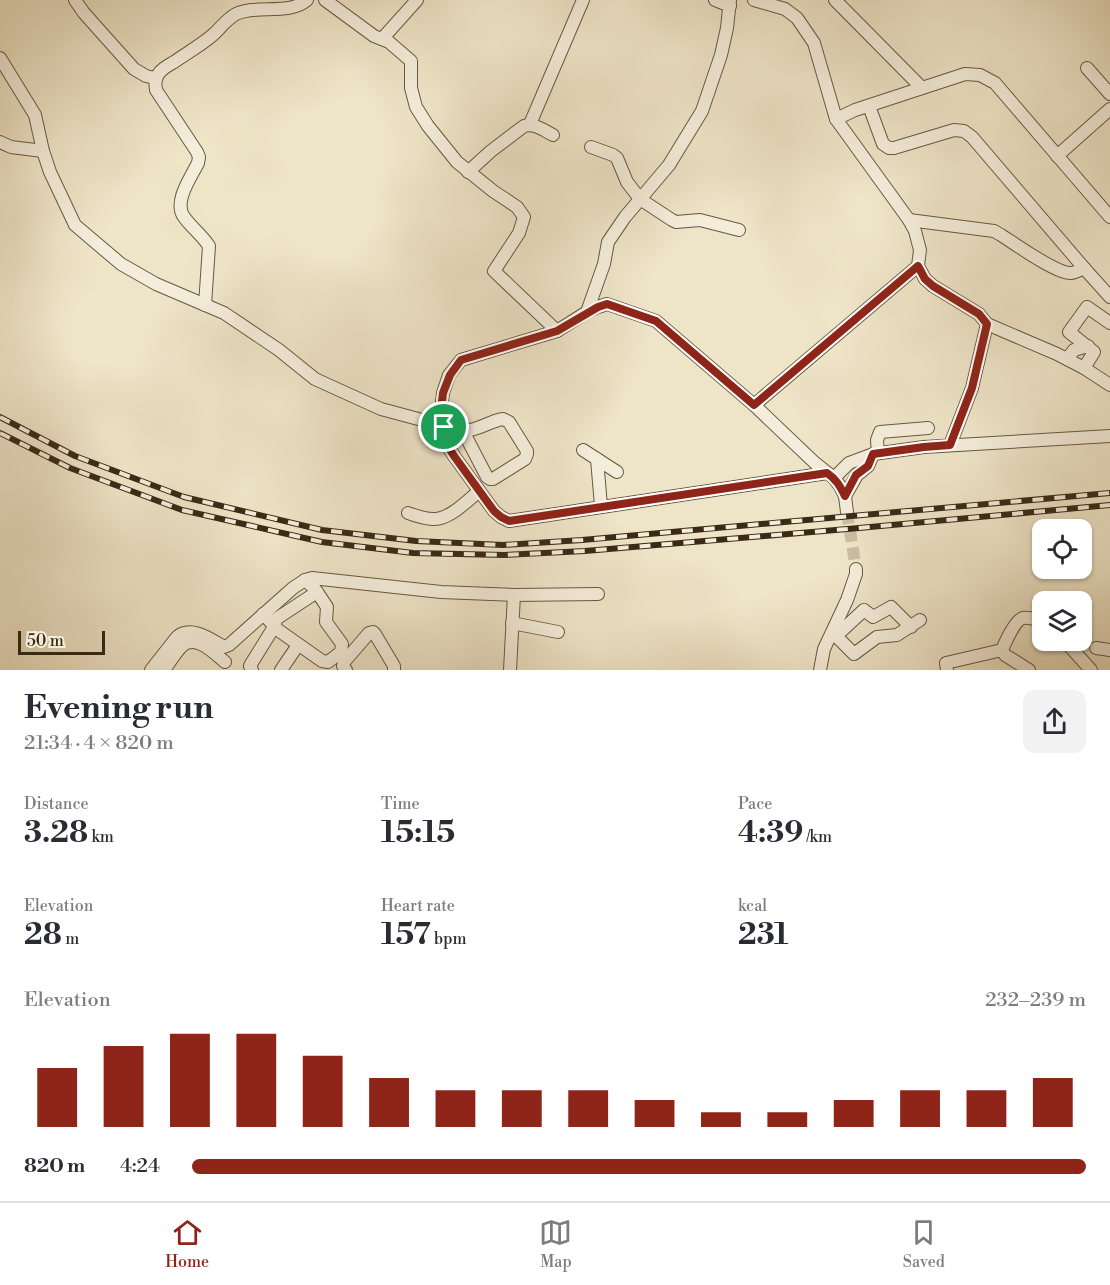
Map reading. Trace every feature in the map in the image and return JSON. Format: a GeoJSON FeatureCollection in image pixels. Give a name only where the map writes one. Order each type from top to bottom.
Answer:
{"type":"FeatureCollection","features":[{"type":"Feature","properties":{"kind":"street"},"geometry":{"type":"LineString","coordinates":[[75,0],[134,69],[155,78]]}},
{"type":"Feature","properties":{"kind":"street"},"geometry":{"type":"LineString","coordinates":[[205,305],[209,246],[182,215],[180,207],[180,200],[199,157],[156,90],[155,78],[161,70],[206,40],[236,15],[249,10],[291,8],[307,0]]}},
{"type":"Feature","properties":{"kind":"street"},"geometry":{"type":"LineString","coordinates":[[325,0],[375,36],[395,46],[411,61],[411,88],[416,107],[428,126],[457,162],[517,207],[524,217],[519,233],[494,271],[557,331]]}},
{"type":"Feature","properties":{"kind":"street"},"geometry":{"type":"LineString","coordinates":[[382,39],[417,0]]}},
{"type":"Feature","properties":{"kind":"street"},"geometry":{"type":"LineString","coordinates":[[530,124],[583,0]]}},
{"type":"Feature","properties":{"kind":"street"},"geometry":{"type":"LineString","coordinates":[[587,312],[604,264],[608,242],[625,217],[669,165],[702,111],[721,55],[730,3],[715,0]]}},
{"type":"Feature","properties":{"kind":"street"},"geometry":{"type":"LineString","coordinates":[[754,0],[785,9],[796,18],[814,44],[836,119],[909,220],[915,231],[920,250],[918,266],[925,279],[979,314],[987,324],[1057,354],[1110,385]]}},
{"type":"Feature","properties":{"kind":"street"},"geometry":{"type":"LineString","coordinates":[[835,0],[921,87]]}},
{"type":"Feature","properties":{"kind":"street"},"geometry":{"type":"LineString","coordinates":[[0,58],[35,115],[43,152],[75,225],[121,264],[156,284],[224,313],[279,350],[315,379],[381,408],[462,431],[470,431],[503,419],[509,422],[527,454],[525,459],[490,479],[462,431]]}},
{"type":"Feature","properties":{"kind":"street"},"geometry":{"type":"LineString","coordinates":[[1087,68],[1110,94]]}},
{"type":"Feature","properties":{"kind":"street"},"geometry":{"type":"LineString","coordinates":[[836,119],[921,87],[966,74],[980,75],[995,83],[1110,217]]}},
{"type":"Feature","properties":{"kind":"street"},"geometry":{"type":"LineString","coordinates":[[869,106],[883,144],[889,148],[954,130],[964,131],[972,137],[1110,297]]}},
{"type":"Feature","properties":{"kind":"street"},"geometry":{"type":"LineString","coordinates":[[1057,156],[1110,109]]}},
{"type":"Feature","properties":{"kind":"street"},"geometry":{"type":"LineString","coordinates":[[468,172],[524,126],[535,125],[552,135]]}},
{"type":"Feature","properties":{"kind":"street"},"geometry":{"type":"LineString","coordinates":[[0,142],[11,147],[43,152]]}},
{"type":"Feature","properties":{"kind":"street"},"geometry":{"type":"LineString","coordinates":[[591,147],[617,158],[627,182],[640,199],[676,222],[700,220],[739,230]]}},
{"type":"Feature","properties":{"kind":"street"},"geometry":{"type":"LineString","coordinates":[[909,220],[994,231],[1064,272],[1072,273],[1084,268]]}},
{"type":"Feature","properties":{"kind":"street"},"geometry":{"type":"LineString","coordinates":[[754,405],[918,266]]}},
{"type":"Feature","properties":{"kind":"street"},"geometry":{"type":"LineString","coordinates":[[847,512],[845,496],[840,486],[830,476],[754,405],[656,321],[607,304],[587,312],[557,331],[461,360],[450,375],[443,393],[441,410],[449,448],[479,491],[501,517],[509,521],[601,506],[830,476],[849,463],[876,454],[924,447],[1110,436]]}},
{"type":"Feature","properties":{"kind":"street"},"geometry":{"type":"LineString","coordinates":[[1084,368],[1094,352],[1069,332],[1086,308],[1110,323]]}},
{"type":"Feature","properties":{"kind":"street"},"geometry":{"type":"LineString","coordinates":[[950,445],[972,388],[987,324]]}},
{"type":"Feature","properties":{"kind":"street"},"geometry":{"type":"LineString","coordinates":[[1067,359],[1074,350],[1088,346]]}},
{"type":"Feature","properties":{"kind":"street"},"geometry":{"type":"LineString","coordinates":[[845,496],[856,475],[868,466],[876,454],[880,432],[928,428]]}},
{"type":"Feature","properties":{"kind":"street"},"geometry":{"type":"LineString","coordinates":[[583,450],[617,472]]}},
{"type":"Feature","properties":{"kind":"street"},"geometry":{"type":"LineString","coordinates":[[597,459],[601,506]]}},
{"type":"Feature","properties":{"kind":"street"},"geometry":{"type":"LineString","coordinates":[[408,513],[435,519],[448,514],[479,491]]}},
{"type":"Feature","properties":{"kind":"street"},"geometry":{"type":"LineString","coordinates":[[820,670],[824,649],[847,600],[856,569]]}},
{"type":"Feature","properties":{"kind":"street"},"geometry":{"type":"LineString","coordinates":[[224,647],[305,580],[312,578],[441,592],[514,595],[598,594]]}},
{"type":"Feature","properties":{"kind":"street"},"geometry":{"type":"LineString","coordinates":[[263,614],[274,627],[322,661],[328,662],[341,652],[342,644],[326,622],[327,607],[305,580]]}},
{"type":"Feature","properties":{"kind":"street"},"geometry":{"type":"LineString","coordinates":[[252,670],[251,664],[274,627],[276,619],[317,592]]}},
{"type":"Feature","properties":{"kind":"street"},"geometry":{"type":"LineString","coordinates":[[510,670],[514,595]]}},
{"type":"Feature","properties":{"kind":"street"},"geometry":{"type":"LineString","coordinates":[[891,607],[915,623],[897,635],[877,637],[854,654],[837,635],[864,610],[873,617],[891,607]]}},
{"type":"Feature","properties":{"kind":"street"},"geometry":{"type":"LineString","coordinates":[[946,666],[1002,650],[1020,620],[1032,619]]}},
{"type":"Feature","properties":{"kind":"street"},"geometry":{"type":"LineString","coordinates":[[512,623],[558,632]]}},
{"type":"Feature","properties":{"kind":"street"},"geometry":{"type":"LineString","coordinates":[[151,670],[181,633],[192,632],[224,647],[229,666]]}},
{"type":"Feature","properties":{"kind":"street"},"geometry":{"type":"LineString","coordinates":[[346,670],[342,664],[369,633],[373,632],[394,666],[394,670]]}},
{"type":"Feature","properties":{"kind":"street"},"geometry":{"type":"LineString","coordinates":[[164,670],[181,647],[187,643],[204,645],[229,666]]}},
{"type":"Feature","properties":{"kind":"street"},"geometry":{"type":"LineString","coordinates":[[281,670],[298,645]]}},
{"type":"Feature","properties":{"kind":"street"},"geometry":{"type":"LineString","coordinates":[[1096,648],[1110,650]]}},
{"type":"Feature","properties":{"kind":"street"},"geometry":{"type":"LineString","coordinates":[[1002,650],[1005,655],[1029,670]]}},
{"type":"Feature","properties":{"kind":"street"},"geometry":{"type":"LineString","coordinates":[[1074,651],[1092,670]]}},
{"type":"Feature","properties":{"kind":"tunnel"},"geometry":{"type":"LineString","coordinates":[[847,512],[856,569]]}},
{"type":"Feature","properties":{"kind":"railway"},"geometry":{"type":"LineString","coordinates":[[0,417],[75,456],[184,497],[322,530],[416,541],[503,545],[582,540],[1110,493]]}},
{"type":"Feature","properties":{"kind":"railway"},"geometry":{"type":"LineString","coordinates":[[0,433],[70,468],[182,510],[322,542],[413,553],[504,555],[585,551],[1110,505]]}},
{"type":"Feature","properties":{"kind":"route"},"geometry":{"type":"LineString","coordinates":[[918,266],[925,279],[933,286],[979,314],[987,324],[972,388],[950,445],[873,454],[868,466],[856,475],[845,496],[834,478],[827,473],[509,521],[494,511],[454,456],[449,448],[444,427],[441,410],[443,393],[450,375],[461,360],[557,331],[587,312],[607,304],[656,321],[754,405],[918,266]]}}]}
